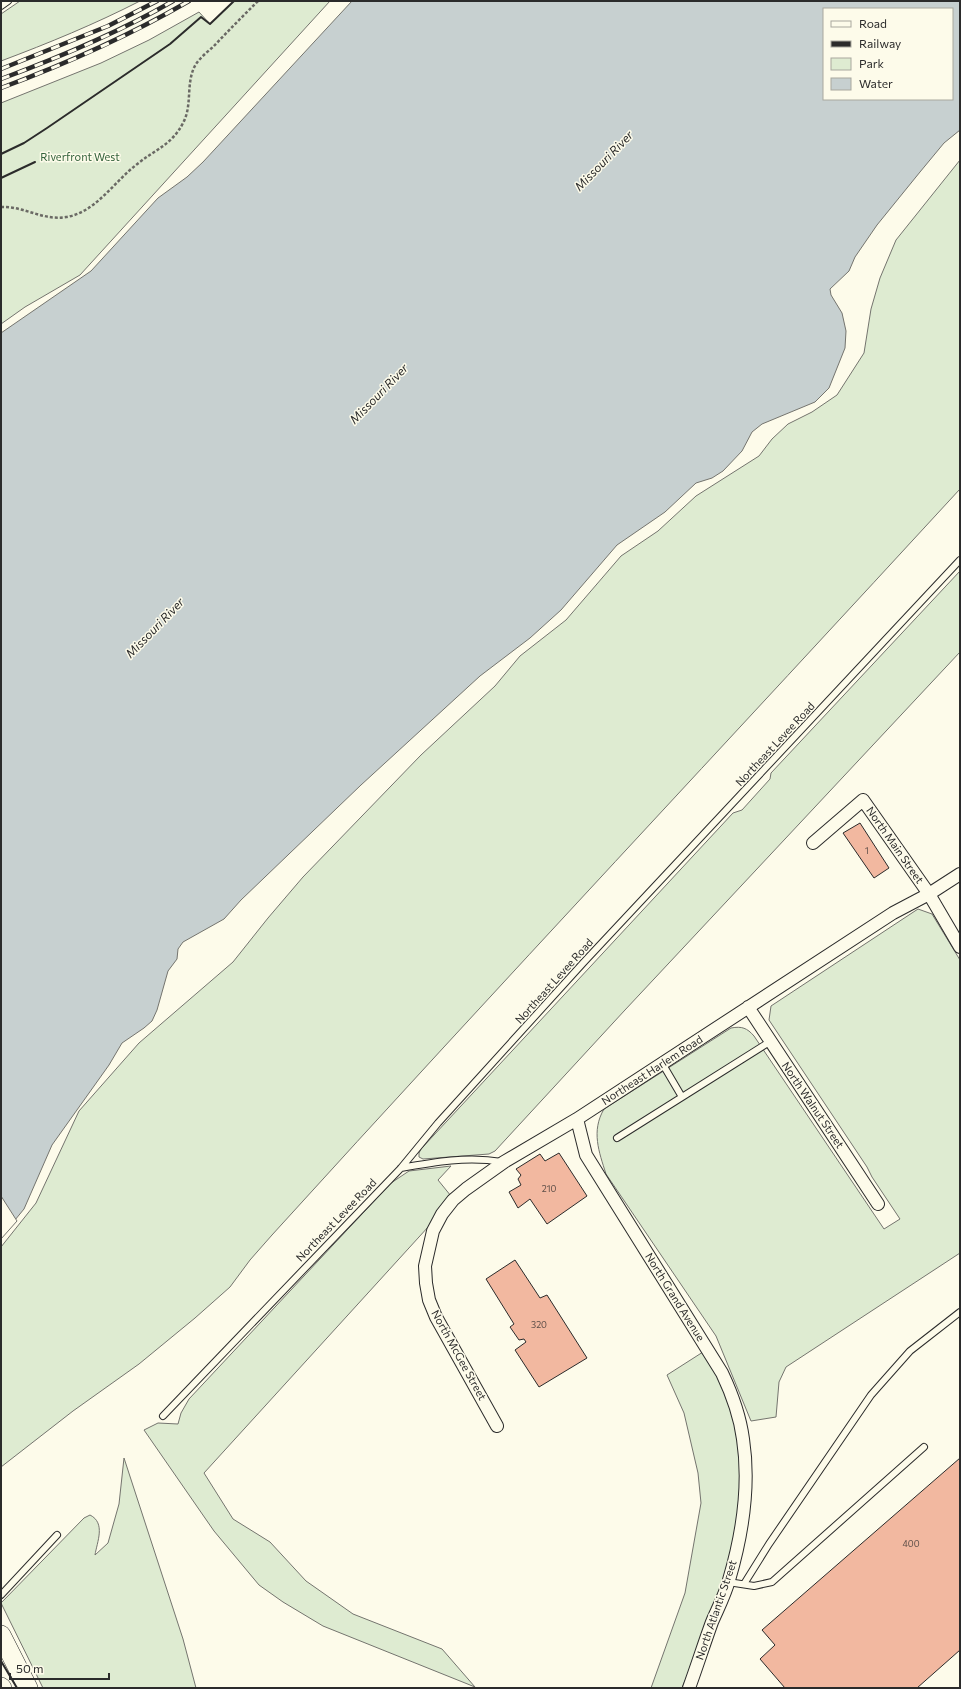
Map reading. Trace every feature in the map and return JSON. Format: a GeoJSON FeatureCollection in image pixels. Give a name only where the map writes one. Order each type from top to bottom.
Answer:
{"type":"FeatureCollection","features":[{"type":"Feature","properties":{"kind":"main road"},"geometry":{"type":"LineString","coordinates":[[1,1635],[28,1688]]}},
{"type":"Feature","properties":{"kind":"street","name":"North Main Street"},"geometry":{"type":"LineString","coordinates":[[813,844],[863,800],[929,894],[960,947]]}},
{"type":"Feature","properties":{"kind":"street","name":"Northeast Harlem Road"},"geometry":{"type":"LineString","coordinates":[[426,1283],[425,1266],[433,1231],[442,1214],[453,1200],[466,1188],[504,1162],[577,1119],[893,913],[929,894],[960,874]]}},
{"type":"Feature","properties":{"kind":"street","name":"North Walnut Street"},"geometry":{"type":"LineString","coordinates":[[748,1007],[878,1204]]}},
{"type":"Feature","properties":{"kind":"street","name":"North Grand Avenue"},"geometry":{"type":"LineString","coordinates":[[577,1119],[586,1155],[722,1373],[732,1394],[742,1432],[746,1462],[746,1484]]}},
{"type":"Feature","properties":{"kind":"street","name":"North McGee Street"},"geometry":{"type":"LineString","coordinates":[[426,1283],[436,1317],[497,1426]]}},
{"type":"Feature","properties":{"kind":"street","name":"North Atlantic Street"},"geometry":{"type":"LineString","coordinates":[[689,1688],[728,1582],[740,1530],[746,1484]]}},
{"type":"Feature","properties":{"kind":"lane"},"geometry":{"type":"LineString","coordinates":[[1,6],[8,1]]}},
{"type":"Feature","properties":{"kind":"lane","name":"Northeast Levee Road"},"geometry":{"type":"LineString","coordinates":[[163,1416],[401,1168],[438,1123],[584,962],[960,560]]}},
{"type":"Feature","properties":{"kind":"lane"},"geometry":{"type":"LineString","coordinates":[[617,1138],[771,1041]]}},
{"type":"Feature","properties":{"kind":"lane"},"geometry":{"type":"LineString","coordinates":[[662,1064],[682,1097]]}},
{"type":"Feature","properties":{"kind":"lane"},"geometry":{"type":"LineString","coordinates":[[401,1168],[431,1162],[482,1158],[504,1162]]}},
{"type":"Feature","properties":{"kind":"lane"},"geometry":{"type":"LineString","coordinates":[[744,1584],[769,1544],[871,1395],[910,1351],[960,1312]]}},
{"type":"Feature","properties":{"kind":"lane"},"geometry":{"type":"LineString","coordinates":[[728,1582],[754,1586],[772,1582],[924,1447]]}},
{"type":"Feature","properties":{"kind":"lane"},"geometry":{"type":"LineString","coordinates":[[1,1595],[57,1535]]}},
{"type":"Feature","properties":{"kind":"path"},"geometry":{"type":"LineString","coordinates":[[1,207],[22,210],[38,216],[54,218],[76,215],[91,206],[137,164],[168,144],[183,123],[188,109],[190,78],[196,64],[258,1]]}},
{"type":"Feature","properties":{"kind":"green space"},"geometry":{"type":"Polygon","coordinates":[[[20,1],[140,1],[72,33],[1,61],[1,14],[20,1]]]}},
{"type":"Feature","properties":{"kind":"green space","name":"Riverfront West"},"geometry":{"type":"Polygon","coordinates":[[[234,1],[330,1],[80,275],[25,307],[1,324],[1,103],[101,63],[149,40],[199,12],[210,24],[234,1]]]}},
{"type":"Feature","properties":{"kind":"green space"},"geometry":{"type":"Polygon","coordinates":[[[960,160],[960,489],[357,1141],[250,1260],[230,1287],[139,1364],[73,1411],[1,1467],[1,1247],[36,1203],[79,1111],[139,1043],[233,962],[303,877],[421,755],[495,686],[520,656],[566,620],[621,556],[658,531],[696,496],[759,456],[772,439],[788,424],[812,412],[837,395],[864,353],[871,309],[880,278],[896,240],[960,160]]]}},
{"type":"Feature","properties":{"kind":"green space"},"geometry":{"type":"Polygon","coordinates":[[[960,571],[960,652],[495,1151],[489,1154],[423,1159],[419,1157],[421,1149],[733,813],[742,810],[770,779],[771,773],[960,571]]]}},
{"type":"Feature","properties":{"kind":"green space"},"geometry":{"type":"Polygon","coordinates":[[[918,909],[932,914],[960,960],[960,1253],[786,1367],[779,1382],[776,1417],[751,1421],[716,1336],[606,1174],[599,1150],[597,1133],[600,1117],[604,1109],[731,1028],[744,1028],[754,1036],[884,1229],[900,1219],[769,1020],[771,1006],[918,909]]]}},
{"type":"Feature","properties":{"kind":"green space"},"geometry":{"type":"Polygon","coordinates":[[[451,1166],[438,1180],[451,1196],[429,1226],[204,1473],[233,1519],[270,1542],[306,1581],[353,1614],[442,1649],[475,1687],[323,1626],[283,1602],[259,1585],[214,1531],[144,1430],[158,1423],[178,1424],[181,1413],[189,1399],[391,1183],[409,1171],[451,1166]]]}},
{"type":"Feature","properties":{"kind":"green space"},"geometry":{"type":"Polygon","coordinates":[[[703,1352],[724,1389],[732,1414],[740,1464],[738,1514],[729,1564],[722,1589],[682,1688],[651,1688],[685,1593],[701,1503],[698,1473],[684,1413],[667,1375],[703,1352]]]}},
{"type":"Feature","properties":{"kind":"green space"},"geometry":{"type":"Polygon","coordinates":[[[124,1458],[183,1639],[196,1688],[43,1688],[1,1603],[84,1518],[90,1515],[95,1518],[98,1523],[99,1539],[95,1555],[108,1543],[119,1504],[124,1458]]]}},
{"type":"Feature","properties":{"kind":"water","name":"Missouri River"},"geometry":{"type":"Polygon","coordinates":[[[352,1],[960,1],[960,130],[944,143],[920,172],[877,225],[855,257],[849,271],[830,289],[831,295],[842,313],[846,331],[845,348],[829,388],[815,402],[762,424],[752,432],[742,451],[723,471],[712,478],[696,483],[665,512],[617,545],[561,610],[530,638],[480,676],[361,785],[241,900],[224,919],[183,942],[178,949],[177,959],[168,971],[157,1010],[152,1021],[122,1043],[109,1065],[52,1145],[24,1209],[1,1237],[1,333],[91,271],[158,198],[187,177],[203,162],[352,1]]]}},
{"type":"Feature","properties":{"kind":"pier"},"geometry":{"type":"Polygon","coordinates":[[[1,1196],[17,1221],[1,1239],[1,1196]]]}},
{"type":"Feature","properties":{"kind":"building"},"geometry":{"type":"Polygon","coordinates":[[[860,823],[889,868],[874,878],[843,833],[860,823]]]}},
{"type":"Feature","properties":{"kind":"building"},"geometry":{"type":"Polygon","coordinates":[[[559,1153],[587,1196],[547,1224],[530,1199],[518,1208],[509,1192],[521,1185],[518,1179],[521,1175],[516,1169],[540,1154],[545,1161],[559,1153]]]}},
{"type":"Feature","properties":{"kind":"building"},"geometry":{"type":"Polygon","coordinates":[[[515,1260],[540,1298],[547,1295],[587,1358],[539,1387],[515,1350],[526,1342],[524,1339],[519,1340],[510,1327],[514,1324],[486,1279],[515,1260]]]}},
{"type":"Feature","properties":{"kind":"building"},"geometry":{"type":"Polygon","coordinates":[[[960,1458],[960,1650],[917,1688],[785,1688],[760,1659],[775,1645],[762,1630],[960,1458]]]}},
{"type":"Feature","properties":{"kind":"railway"},"geometry":{"type":"LineString","coordinates":[[1,69],[108,26],[157,1]]}},
{"type":"Feature","properties":{"kind":"railway"},"geometry":{"type":"LineString","coordinates":[[1,79],[88,44],[131,24],[173,1]]}},
{"type":"Feature","properties":{"kind":"railway"},"geometry":{"type":"LineString","coordinates":[[1,88],[97,49],[189,1]]}},
{"type":"Feature","properties":{"kind":"wall"},"geometry":{"type":"LineString","coordinates":[[1,154],[24,143],[170,44],[201,17],[210,24],[234,1]]}},
{"type":"Feature","properties":{"kind":"wall"},"geometry":{"type":"LineString","coordinates":[[1,178],[35,162]]}},
{"type":"Feature","properties":{"kind":"wall"},"geometry":{"type":"LineString","coordinates":[[1,1661],[17,1688]]}}]}
